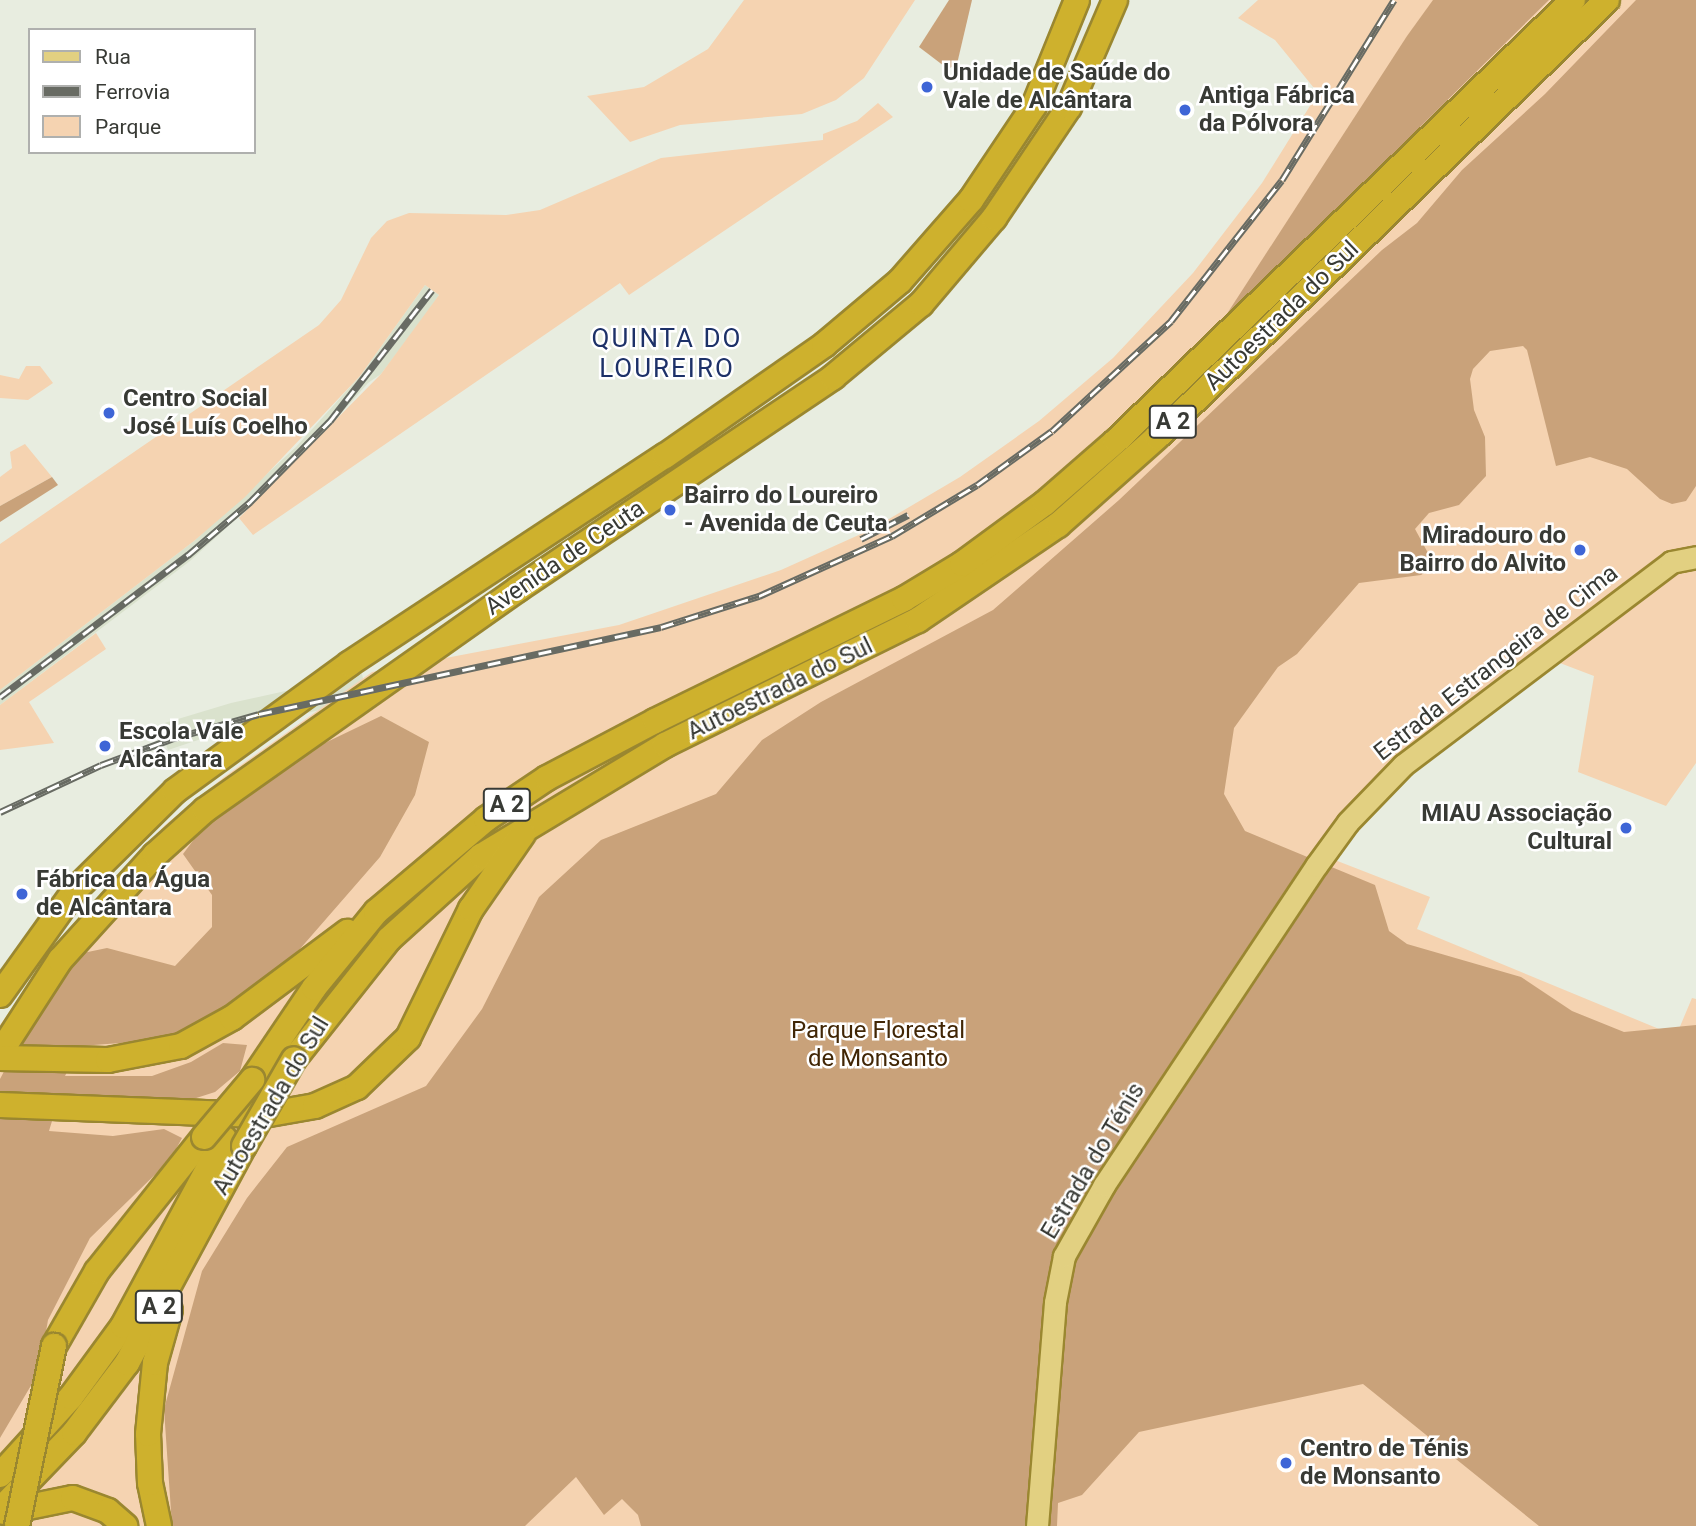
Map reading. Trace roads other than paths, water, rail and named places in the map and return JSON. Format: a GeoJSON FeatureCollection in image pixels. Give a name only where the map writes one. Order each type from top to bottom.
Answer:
{"type":"FeatureCollection","features":[{"type":"Feature","properties":{"kind":"highway","name":"Avenida de Ceuta"},"geometry":{"type":"LineString","coordinates":[[0,995],[76,889],[175,792],[349,664],[500,562],[665,456],[824,345],[900,281],[971,200],[1034,106],[1077,0]]}},
{"type":"Feature","properties":{"kind":"highway","name":"Avenida de Ceuta"},"geometry":{"type":"LineString","coordinates":[[0,1053],[60,960],[118,894],[195,819],[518,589],[833,377],[921,304],[994,218],[1069,107],[1115,0]]}},
{"type":"Feature","properties":{"kind":"highway","name":"Autoestrada do Sul"},"geometry":{"type":"LineString","coordinates":[[0,1475],[37,1436],[123,1326],[224,1141],[252,1080],[314,988],[376,912],[486,820],[547,778],[860,623],[1002,536],[1116,441],[1573,0]]}},
{"type":"Feature","properties":{"kind":"highway","name":"Autoestrada do Sul"},"geometry":{"type":"LineString","coordinates":[[0,1512],[55,1455],[127,1363],[174,1276],[224,1141],[294,1059],[347,986],[413,915],[481,856],[531,822],[665,745],[918,620],[1058,525],[1157,438],[1607,0]]}},
{"type":"Feature","properties":{"kind":"highway"},"geometry":{"type":"LineString","coordinates":[[500,562],[518,589]]}},
{"type":"Feature","properties":{"kind":"highway"},"geometry":{"type":"LineString","coordinates":[[0,1105],[264,1115],[315,1106],[357,1087],[408,1038],[476,901],[531,822]]}},
{"type":"Feature","properties":{"kind":"highway"},"geometry":{"type":"LineString","coordinates":[[0,1058],[85,1061],[138,1055],[181,1046],[209,1032],[376,912]]}},
{"type":"Feature","properties":{"kind":"highway"},"geometry":{"type":"LineString","coordinates":[[17,1526],[54,1346],[97,1271],[224,1141]]}},
{"type":"Feature","properties":{"kind":"highway"},"geometry":{"type":"LineString","coordinates":[[159,1526],[150,1483],[149,1410],[174,1276]]}},
{"type":"Feature","properties":{"kind":"highway"},"geometry":{"type":"LineString","coordinates":[[0,1512],[26,1504],[73,1499],[97,1505],[125,1526]]}},
{"type":"Feature","properties":{"kind":"main road","name":"Estrada Estrangeira de Cima"},"geometry":{"type":"LineString","coordinates":[[1316,866],[1348,822],[1403,765],[1671,562],[1696,557]]}},
{"type":"Feature","properties":{"kind":"main road","name":"Estrada do Ténis"},"geometry":{"type":"LineString","coordinates":[[1037,1526],[1055,1302],[1064,1256],[1104,1185],[1316,866]]}},
{"type":"Feature","properties":{"kind":"railway"},"geometry":{"type":"LineString","coordinates":[[0,812],[101,765],[171,739],[259,714],[661,627],[759,596],[892,536],[977,485],[1052,431],[1171,321],[1282,180],[1394,0]]}},
{"type":"Feature","properties":{"kind":"railway"},"geometry":{"type":"LineString","coordinates":[[0,697],[188,555],[250,502],[330,421],[432,290]]}},
{"type":"Feature","properties":{"kind":"railway"},"geometry":{"type":"LineString","coordinates":[[861,539],[908,515]]}},
{"type":"Feature","properties":{"kind":"place","name":"Unidade de Saúde do Vale de Alcântara"},"geometry":{"type":"Point","coordinates":[927,87]}},
{"type":"Feature","properties":{"kind":"place","name":"Antiga Fábrica da Pólvora"},"geometry":{"type":"Point","coordinates":[1185,110]}},
{"type":"Feature","properties":{"kind":"place","name":"Centro Social José Luís Coelho"},"geometry":{"type":"Point","coordinates":[109,413]}},
{"type":"Feature","properties":{"kind":"place","name":"Bairro do Loureiro - Avenida de Ceuta"},"geometry":{"type":"Point","coordinates":[670,510]}},
{"type":"Feature","properties":{"kind":"place","name":"Miradouro do Bairro do Alvito"},"geometry":{"type":"Point","coordinates":[1580,550]}},
{"type":"Feature","properties":{"kind":"place","name":"Escola Vale Alcântara"},"geometry":{"type":"Point","coordinates":[105,746]}},
{"type":"Feature","properties":{"kind":"place","name":"MIAU Associação Cultural"},"geometry":{"type":"Point","coordinates":[1626,828]}},
{"type":"Feature","properties":{"kind":"place","name":"Fábrica da Água de Alcântara"},"geometry":{"type":"Point","coordinates":[22,894]}},
{"type":"Feature","properties":{"kind":"place","name":"Centro de Ténis de Monsanto"},"geometry":{"type":"Point","coordinates":[1286,1463]}},
{"type":"Feature","properties":{"kind":"district","name":"QUINTA DO LOUREIRO"},"geometry":{"type":"Point","coordinates":[667,354]}},
{"type":"Feature","properties":{"kind":"park label","name":"Parque Florestal de Monsanto"},"geometry":{"type":"Point","coordinates":[878,1045]}}]}
